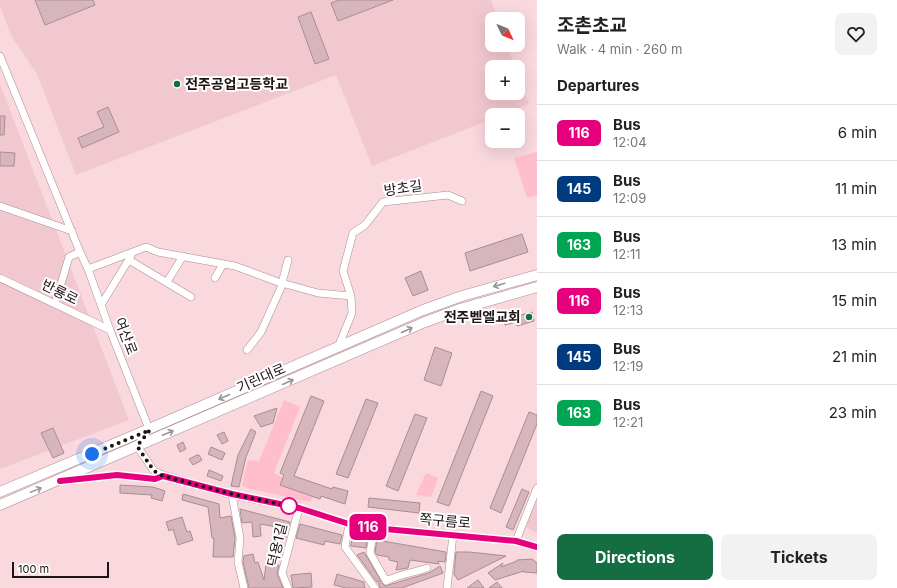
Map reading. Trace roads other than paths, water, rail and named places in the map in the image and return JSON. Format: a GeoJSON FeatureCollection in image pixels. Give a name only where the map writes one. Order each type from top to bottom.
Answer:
{"type":"FeatureCollection","features":[{"type":"Feature","properties":{"kind":"street","name":"여산로"},"geometry":{"type":"LineString","coordinates":[[0,56],[4,74],[88,269],[110,330],[150,430]]}},
{"type":"Feature","properties":{"kind":"street","name":"방초길"},"geometry":{"type":"LineString","coordinates":[[339,346],[352,313],[351,296],[343,271],[353,233],[365,225],[378,206],[383,202],[448,196],[462,201]]}},
{"type":"Feature","properties":{"kind":"street"},"geometry":{"type":"LineString","coordinates":[[0,206],[72,232]]}},
{"type":"Feature","properties":{"kind":"street"},"geometry":{"type":"LineString","coordinates":[[88,269],[146,247],[158,252],[235,266],[282,283],[318,292],[351,296]]}},
{"type":"Feature","properties":{"kind":"street"},"geometry":{"type":"LineString","coordinates":[[101,305],[134,251]]}},
{"type":"Feature","properties":{"kind":"street"},"geometry":{"type":"LineString","coordinates":[[55,304],[69,257],[80,252]]}},
{"type":"Feature","properties":{"kind":"street"},"geometry":{"type":"LineString","coordinates":[[167,282],[183,256]]}},
{"type":"Feature","properties":{"kind":"street"},"geometry":{"type":"LineString","coordinates":[[129,260],[191,297]]}},
{"type":"Feature","properties":{"kind":"street"},"geometry":{"type":"LineString","coordinates":[[247,350],[261,332],[282,283],[288,260]]}},
{"type":"Feature","properties":{"kind":"street"},"geometry":{"type":"LineString","coordinates":[[215,278],[223,264]]}},
{"type":"Feature","properties":{"kind":"street","name":"기린대로"},"geometry":{"type":"LineString","coordinates":[[0,492],[150,430],[422,310],[462,296],[537,274]]}},
{"type":"Feature","properties":{"kind":"street","name":"반룡로"},"geometry":{"type":"LineString","coordinates":[[0,278],[110,330]]}},
{"type":"Feature","properties":{"kind":"street","name":"기린대로"},"geometry":{"type":"LineString","coordinates":[[0,505],[60,481],[137,446],[425,322],[460,309],[537,287]]}},
{"type":"Feature","properties":{"kind":"street"},"geometry":{"type":"LineString","coordinates":[[137,446],[150,430]]}},
{"type":"Feature","properties":{"kind":"street","name":"쪽구름로"},"geometry":{"type":"LineString","coordinates":[[137,446],[154,471],[163,476],[232,494],[299,508],[349,524],[374,528],[516,541],[537,547]]}},
{"type":"Feature","properties":{"kind":"street","name":"쪽구름로"},"geometry":{"type":"LineString","coordinates":[[60,481],[117,475],[155,479],[163,476]]}},
{"type":"Feature","properties":{"kind":"street"},"geometry":{"type":"LineString","coordinates":[[516,541],[537,488]]}},
{"type":"Feature","properties":{"kind":"street"},"geometry":{"type":"LineString","coordinates":[[232,494],[240,538],[239,572],[244,588]]}},
{"type":"Feature","properties":{"kind":"street","name":"덕용1길"},"geometry":{"type":"LineString","coordinates":[[288,587],[282,573],[299,508]]}},
{"type":"Feature","properties":{"kind":"street"},"geometry":{"type":"LineString","coordinates":[[349,524],[345,547],[375,588]]}},
{"type":"Feature","properties":{"kind":"street"},"geometry":{"type":"LineString","coordinates":[[374,528],[370,553],[386,580],[400,574],[409,575],[427,568]]}},
{"type":"Feature","properties":{"kind":"street"},"geometry":{"type":"LineString","coordinates":[[446,588],[453,535]]}},
{"type":"Feature","properties":{"kind":"place","name":"전주공업고등학교"},"geometry":{"type":"Point","coordinates":[177,84]}},
{"type":"Feature","properties":{"kind":"place","name":"전주벧엘교회"},"geometry":{"type":"Point","coordinates":[529,317]}}]}
